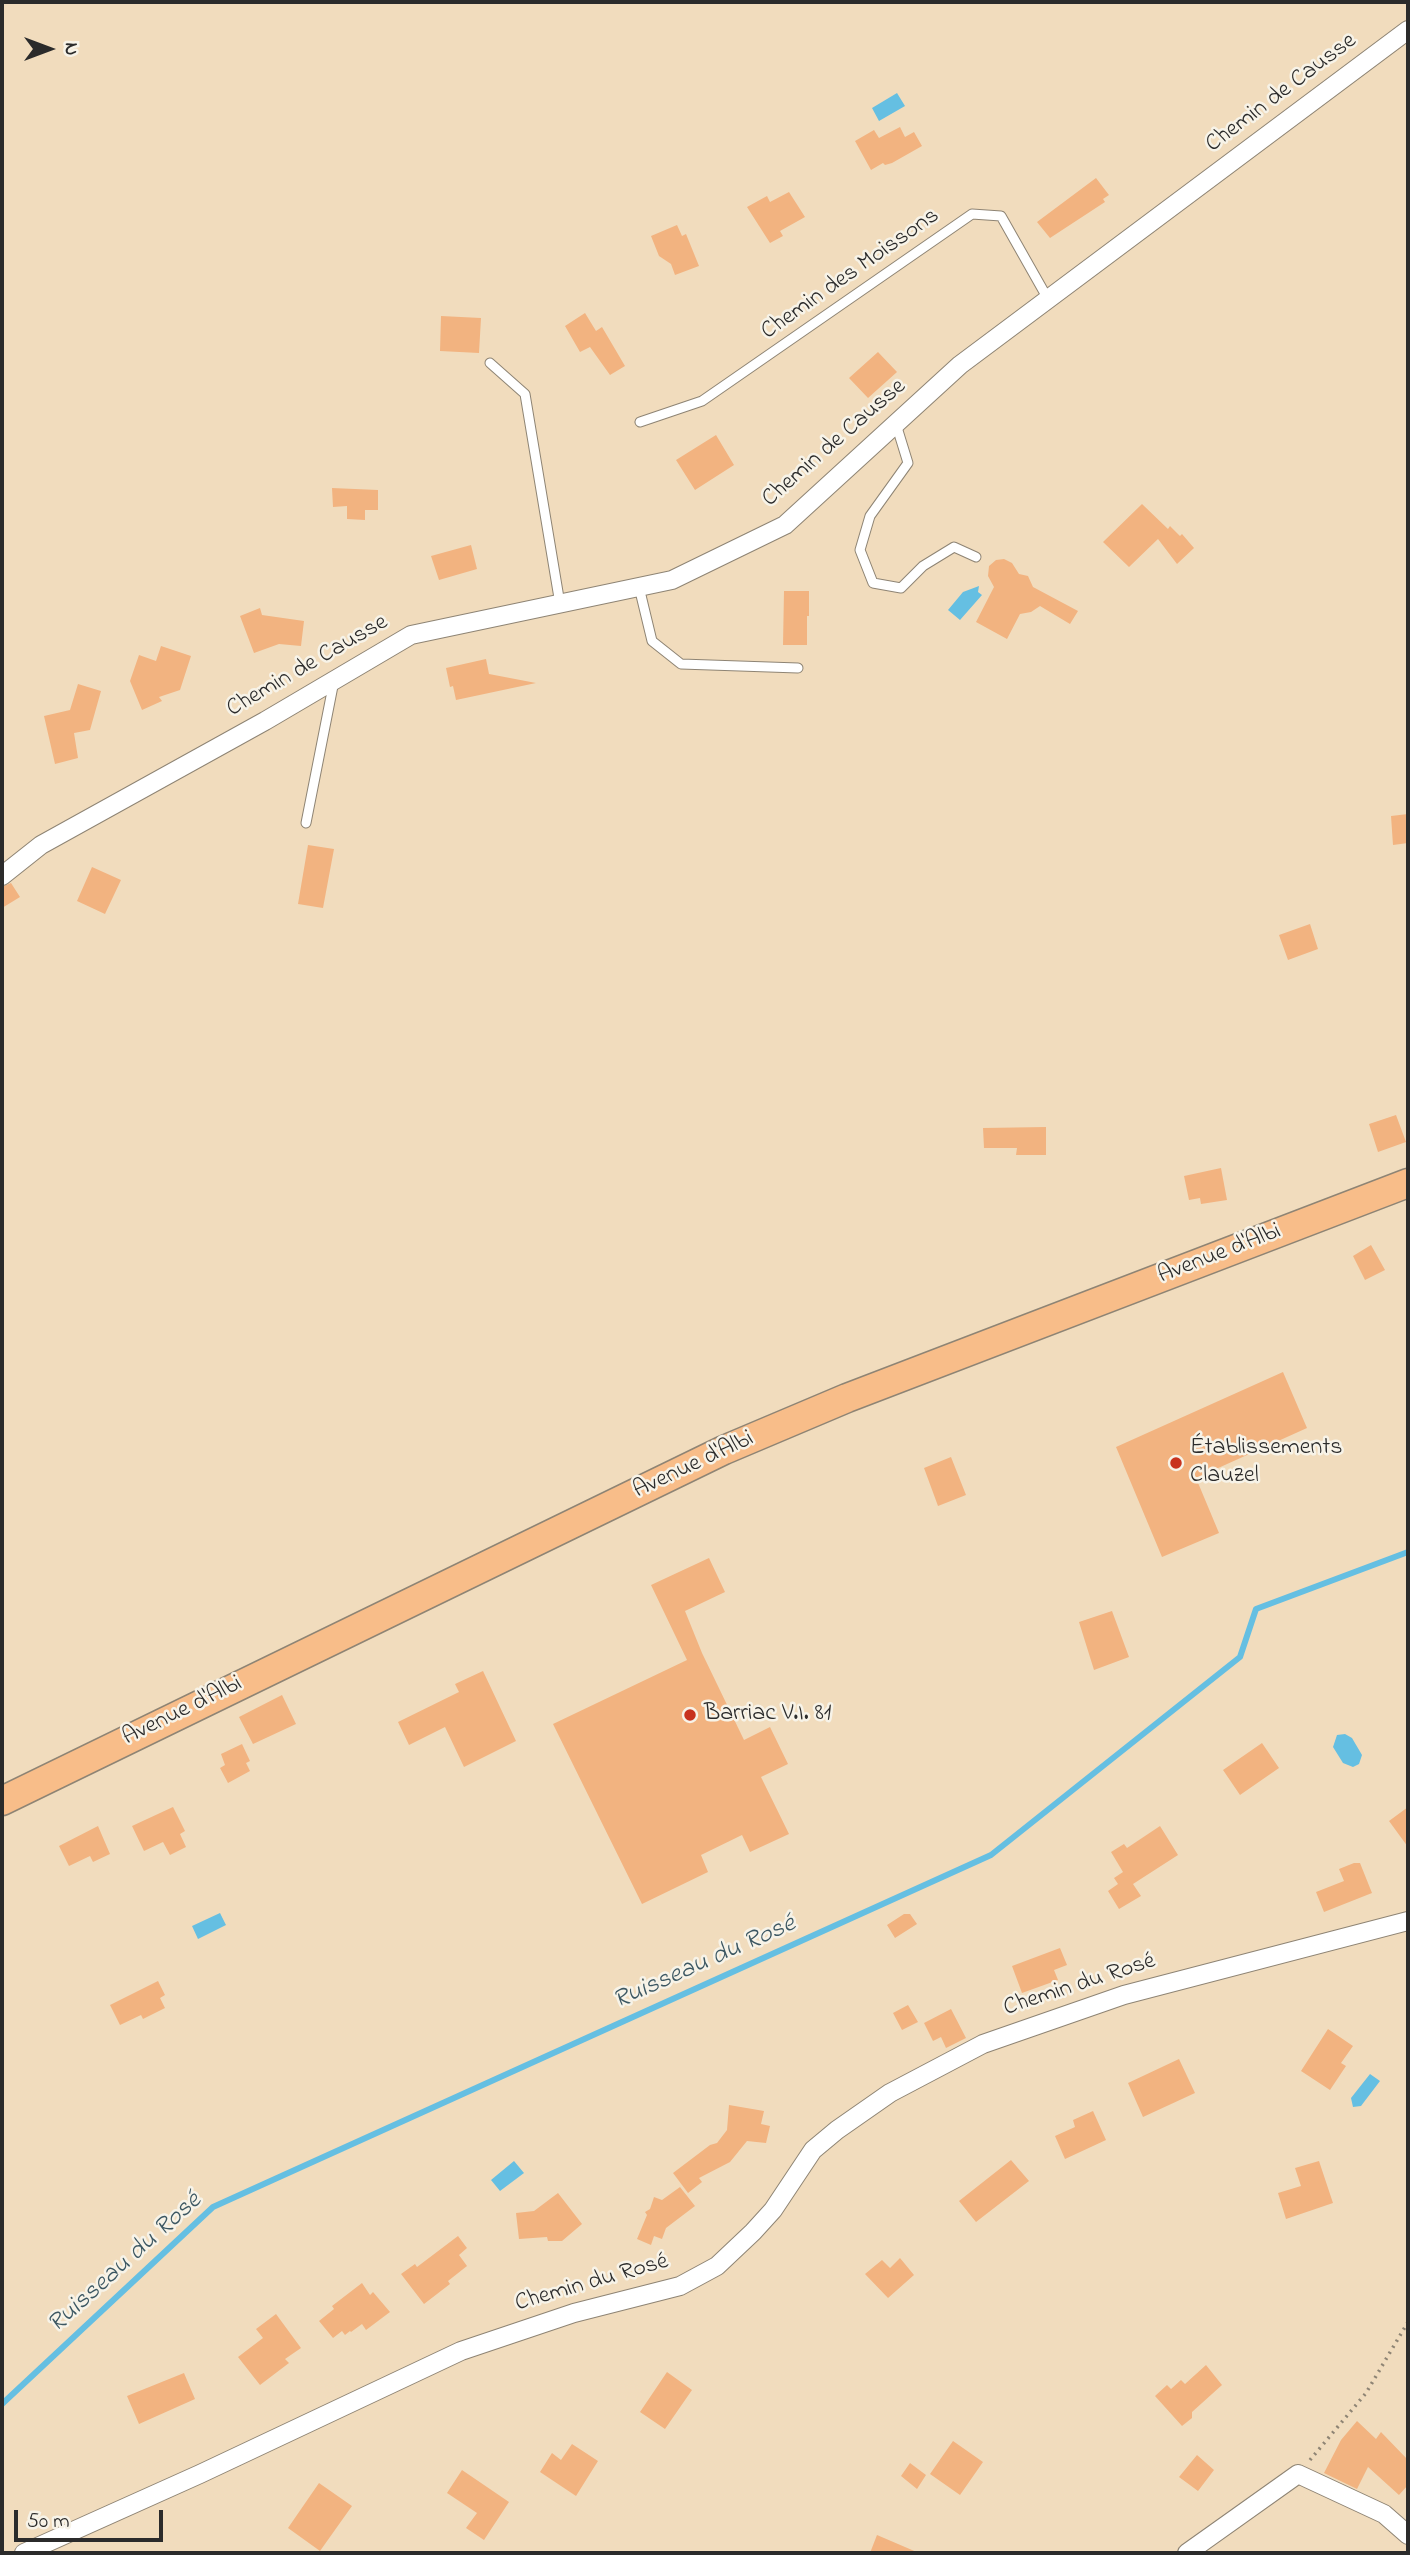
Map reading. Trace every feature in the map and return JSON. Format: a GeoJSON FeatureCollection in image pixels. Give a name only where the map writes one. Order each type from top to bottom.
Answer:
{"type":"FeatureCollection","features":[{"type":"Feature","properties":{"kind":"main road","name":"Avenue d'Albi"},"geometry":{"type":"LineString","coordinates":[[2,1801],[724,1450],[847,1398],[1408,1183]]}},
{"type":"Feature","properties":{"kind":"street","name":"Chemin de Causse"},"geometry":{"type":"LineString","coordinates":[[2,876],[41,845],[411,635],[672,580],[785,525],[960,365],[1408,30]]}},
{"type":"Feature","properties":{"kind":"street","name":"Chemin du Rosé"},"geometry":{"type":"LineString","coordinates":[[24,2553],[200,2474],[461,2351],[574,2313],[680,2286],[717,2266],[752,2232],[773,2210],[813,2150],[837,2130],[890,2093],[982,2044],[1124,1995],[1408,1922]]}},
{"type":"Feature","properties":{"kind":"street"},"geometry":{"type":"LineString","coordinates":[[1187,2553],[1298,2474],[1384,2514],[1408,2535]]}},
{"type":"Feature","properties":{"kind":"lane","name":"Chemin des Moissons"},"geometry":{"type":"LineString","coordinates":[[640,422],[702,401],[972,214],[1001,216],[1048,299]]}},
{"type":"Feature","properties":{"kind":"lane"},"geometry":{"type":"LineString","coordinates":[[490,363],[525,394],[560,604]]}},
{"type":"Feature","properties":{"kind":"lane"},"geometry":{"type":"LineString","coordinates":[[897,424],[908,463],[870,516],[860,550],[873,583],[901,588],[923,566],[954,547],[976,557]]}},
{"type":"Feature","properties":{"kind":"lane"},"geometry":{"type":"LineString","coordinates":[[639,587],[652,641],[681,664],[798,668]]}},
{"type":"Feature","properties":{"kind":"lane"},"geometry":{"type":"LineString","coordinates":[[306,823],[334,681]]}},
{"type":"Feature","properties":{"kind":"path"},"geometry":{"type":"LineString","coordinates":[[1298,2474],[1366,2393],[1408,2322]]}},
{"type":"Feature","properties":{"kind":"water"},"geometry":{"type":"Polygon","coordinates":[[[897,93],[905,106],[879,121],[872,108],[897,93]]]}},
{"type":"Feature","properties":{"kind":"water"},"geometry":{"type":"Polygon","coordinates":[[[979,586],[978,592],[982,595],[960,620],[948,610],[963,592],[979,586]]]}},
{"type":"Feature","properties":{"kind":"water"},"geometry":{"type":"Polygon","coordinates":[[[1345,1734],[1352,1738],[1362,1755],[1359,1764],[1353,1767],[1343,1763],[1333,1747],[1337,1735],[1345,1734]]]}},
{"type":"Feature","properties":{"kind":"water"},"geometry":{"type":"Polygon","coordinates":[[[220,1913],[226,1925],[198,1939],[192,1926],[220,1913]]]}},
{"type":"Feature","properties":{"kind":"water"},"geometry":{"type":"Polygon","coordinates":[[[1370,2074],[1380,2081],[1361,2106],[1353,2107],[1351,2098],[1370,2074]]]}},
{"type":"Feature","properties":{"kind":"water"},"geometry":{"type":"Polygon","coordinates":[[[514,2161],[524,2173],[500,2191],[491,2180],[514,2161]]]}},
{"type":"Feature","properties":{"kind":"building"},"geometry":{"type":"Polygon","coordinates":[[[900,127],[905,137],[914,132],[922,146],[892,163],[883,163],[871,170],[855,141],[874,130],[879,138],[900,127]]]}},
{"type":"Feature","properties":{"kind":"building"},"geometry":{"type":"Polygon","coordinates":[[[1096,178],[1109,195],[1103,199],[1105,202],[1050,238],[1037,222],[1096,178]]]}},
{"type":"Feature","properties":{"kind":"building"},"geometry":{"type":"Polygon","coordinates":[[[789,192],[805,217],[780,231],[783,236],[770,243],[747,207],[767,196],[770,202],[789,192]]]}},
{"type":"Feature","properties":{"kind":"building"},"geometry":{"type":"Polygon","coordinates":[[[677,225],[682,236],[686,234],[699,266],[675,275],[671,264],[659,256],[651,236],[677,225]]]}},
{"type":"Feature","properties":{"kind":"building"},"geometry":{"type":"Polygon","coordinates":[[[585,313],[596,331],[602,327],[625,366],[610,375],[590,347],[580,352],[565,326],[585,313]]]}},
{"type":"Feature","properties":{"kind":"building"},"geometry":{"type":"Polygon","coordinates":[[[441,316],[481,318],[479,353],[440,351],[441,316]]]}},
{"type":"Feature","properties":{"kind":"building"},"geometry":{"type":"Polygon","coordinates":[[[878,352],[897,372],[868,398],[849,378],[878,352]]]}},
{"type":"Feature","properties":{"kind":"building"},"geometry":{"type":"Polygon","coordinates":[[[716,435],[734,465],[695,490],[676,460],[716,435]]]}},
{"type":"Feature","properties":{"kind":"building"},"geometry":{"type":"Polygon","coordinates":[[[332,488],[378,490],[378,510],[365,510],[365,520],[347,519],[347,506],[333,507],[332,488]]]}},
{"type":"Feature","properties":{"kind":"building"},"geometry":{"type":"Polygon","coordinates":[[[1142,504],[1168,529],[1170,526],[1180,536],[1182,534],[1194,548],[1177,564],[1158,539],[1129,567],[1103,542],[1142,504]]]}},
{"type":"Feature","properties":{"kind":"building"},"geometry":{"type":"Polygon","coordinates":[[[471,545],[477,569],[439,580],[431,556],[471,545]]]}},
{"type":"Feature","properties":{"kind":"building"},"geometry":{"type":"Polygon","coordinates":[[[1004,559],[1012,563],[1019,574],[1028,576],[1033,587],[1078,611],[1070,624],[1040,606],[1031,612],[1020,614],[1007,639],[976,622],[994,587],[988,576],[989,566],[996,560],[1004,559]]]}},
{"type":"Feature","properties":{"kind":"building"},"geometry":{"type":"Polygon","coordinates":[[[784,591],[809,591],[807,645],[783,645],[784,591]]]}},
{"type":"Feature","properties":{"kind":"building"},"geometry":{"type":"Polygon","coordinates":[[[260,608],[262,615],[304,621],[301,646],[279,644],[254,653],[240,616],[260,608]]]}},
{"type":"Feature","properties":{"kind":"building"},"geometry":{"type":"Polygon","coordinates":[[[161,646],[191,656],[180,690],[159,697],[162,701],[142,710],[130,681],[139,655],[156,661],[161,646]]]}},
{"type":"Feature","properties":{"kind":"building"},"geometry":{"type":"Polygon","coordinates":[[[486,659],[489,674],[536,683],[456,700],[446,668],[486,659]]]}},
{"type":"Feature","properties":{"kind":"building"},"geometry":{"type":"Polygon","coordinates":[[[78,684],[101,691],[90,730],[74,733],[78,758],[55,764],[44,716],[70,710],[78,684]]]}},
{"type":"Feature","properties":{"kind":"building"},"geometry":{"type":"Polygon","coordinates":[[[1408,814],[1408,843],[1393,845],[1391,816],[1408,814]]]}},
{"type":"Feature","properties":{"kind":"building"},"geometry":{"type":"Polygon","coordinates":[[[308,845],[334,849],[323,908],[298,904],[308,845]]]}},
{"type":"Feature","properties":{"kind":"building"},"geometry":{"type":"Polygon","coordinates":[[[92,867],[121,880],[105,914],[77,901],[92,867]]]}},
{"type":"Feature","properties":{"kind":"building"},"geometry":{"type":"Polygon","coordinates":[[[11,883],[20,897],[2,908],[2,887],[11,883]]]}},
{"type":"Feature","properties":{"kind":"building"},"geometry":{"type":"Polygon","coordinates":[[[1310,924],[1318,949],[1288,960],[1279,935],[1310,924]]]}},
{"type":"Feature","properties":{"kind":"building"},"geometry":{"type":"Polygon","coordinates":[[[1396,1115],[1406,1142],[1378,1152],[1369,1124],[1396,1115]]]}},
{"type":"Feature","properties":{"kind":"building"},"geometry":{"type":"Polygon","coordinates":[[[1046,1127],[1046,1155],[1016,1155],[1017,1148],[984,1148],[983,1128],[1046,1127]]]}},
{"type":"Feature","properties":{"kind":"building"},"geometry":{"type":"Polygon","coordinates":[[[1221,1168],[1227,1200],[1201,1204],[1200,1198],[1189,1200],[1184,1176],[1221,1168]]]}},
{"type":"Feature","properties":{"kind":"building"},"geometry":{"type":"Polygon","coordinates":[[[1371,1245],[1385,1270],[1365,1280],[1353,1256],[1371,1245]]]}},
{"type":"Feature","properties":{"kind":"building","name":"Établissements Clauzel"},"geometry":{"type":"Polygon","coordinates":[[[1283,1372],[1307,1428],[1196,1478],[1219,1533],[1162,1557],[1116,1447],[1283,1372]]]}},
{"type":"Feature","properties":{"kind":"building"},"geometry":{"type":"Polygon","coordinates":[[[951,1457],[966,1495],[938,1506],[924,1468],[951,1457]]]}},
{"type":"Feature","properties":{"kind":"building"},"geometry":{"type":"Polygon","coordinates":[[[709,1558],[725,1592],[685,1611],[744,1740],[770,1727],[788,1764],[761,1777],[789,1834],[750,1852],[742,1835],[701,1855],[708,1872],[642,1904],[553,1724],[687,1660],[651,1585],[709,1558]]]}},
{"type":"Feature","properties":{"kind":"building"},"geometry":{"type":"Polygon","coordinates":[[[1112,1611],[1129,1657],[1094,1670],[1079,1622],[1112,1611]]]}},
{"type":"Feature","properties":{"kind":"building"},"geometry":{"type":"Polygon","coordinates":[[[483,1671],[516,1741],[464,1767],[445,1727],[409,1745],[398,1722],[459,1692],[455,1684],[483,1671]]]}},
{"type":"Feature","properties":{"kind":"building"},"geometry":{"type":"Polygon","coordinates":[[[282,1695],[296,1724],[253,1744],[239,1717],[282,1695]]]}},
{"type":"Feature","properties":{"kind":"building"},"geometry":{"type":"Polygon","coordinates":[[[1262,1743],[1279,1768],[1240,1795],[1223,1770],[1262,1743]]]}},
{"type":"Feature","properties":{"kind":"building"},"geometry":{"type":"Polygon","coordinates":[[[242,1744],[250,1761],[246,1763],[250,1771],[228,1783],[220,1768],[225,1765],[221,1754],[242,1744]]]}},
{"type":"Feature","properties":{"kind":"building"},"geometry":{"type":"Polygon","coordinates":[[[173,1807],[185,1831],[180,1834],[186,1847],[170,1855],[163,1842],[144,1851],[132,1826],[173,1807]]]}},
{"type":"Feature","properties":{"kind":"building"},"geometry":{"type":"Polygon","coordinates":[[[1408,1807],[1408,1847],[1389,1821],[1408,1807]]]}},
{"type":"Feature","properties":{"kind":"building"},"geometry":{"type":"Polygon","coordinates":[[[98,1826],[110,1854],[93,1862],[90,1856],[69,1866],[59,1846],[98,1826]]]}},
{"type":"Feature","properties":{"kind":"building"},"geometry":{"type":"Polygon","coordinates":[[[1160,1826],[1178,1855],[1133,1884],[1141,1896],[1119,1909],[1108,1891],[1118,1884],[1114,1878],[1123,1872],[1111,1852],[1124,1844],[1127,1848],[1160,1826]]]}},
{"type":"Feature","properties":{"kind":"building"},"geometry":{"type":"Polygon","coordinates":[[[1360,1863],[1372,1893],[1324,1912],[1316,1892],[1344,1881],[1339,1869],[1360,1863]]]}},
{"type":"Feature","properties":{"kind":"building"},"geometry":{"type":"Polygon","coordinates":[[[904,1914],[910,1914],[917,1924],[895,1938],[887,1925],[904,1914]]]}},
{"type":"Feature","properties":{"kind":"building"},"geometry":{"type":"Polygon","coordinates":[[[1060,1948],[1067,1965],[1054,1970],[1058,1980],[1022,1993],[1012,1966],[1060,1948]]]}},
{"type":"Feature","properties":{"kind":"building"},"geometry":{"type":"Polygon","coordinates":[[[158,1981],[165,1995],[160,1998],[165,2008],[143,2019],[141,2015],[120,2025],[110,2005],[158,1981]]]}},
{"type":"Feature","properties":{"kind":"building"},"geometry":{"type":"Polygon","coordinates":[[[908,2005],[918,2022],[902,2030],[893,2013],[908,2005]]]}},
{"type":"Feature","properties":{"kind":"building"},"geometry":{"type":"Polygon","coordinates":[[[951,2009],[966,2038],[946,2048],[941,2037],[933,2041],[924,2023],[951,2009]]]}},
{"type":"Feature","properties":{"kind":"building"},"geometry":{"type":"Polygon","coordinates":[[[1328,2029],[1353,2046],[1341,2063],[1346,2066],[1330,2090],[1301,2071],[1328,2029]]]}},
{"type":"Feature","properties":{"kind":"building"},"geometry":{"type":"Polygon","coordinates":[[[1179,2059],[1195,2093],[1143,2117],[1128,2083],[1179,2059]]]}},
{"type":"Feature","properties":{"kind":"building"},"geometry":{"type":"Polygon","coordinates":[[[729,2105],[764,2111],[761,2124],[770,2126],[766,2143],[747,2141],[730,2162],[699,2178],[702,2182],[688,2193],[673,2173],[710,2145],[717,2143],[727,2130],[729,2105]]]}},
{"type":"Feature","properties":{"kind":"building"},"geometry":{"type":"Polygon","coordinates":[[[1093,2111],[1106,2140],[1065,2159],[1055,2136],[1075,2127],[1073,2120],[1093,2111]]]}},
{"type":"Feature","properties":{"kind":"building"},"geometry":{"type":"Polygon","coordinates":[[[1011,2160],[1029,2181],[976,2222],[959,2201],[1011,2160]]]}},
{"type":"Feature","properties":{"kind":"building"},"geometry":{"type":"Polygon","coordinates":[[[1319,2161],[1333,2203],[1286,2219],[1278,2193],[1301,2186],[1295,2168],[1319,2161]]]}},
{"type":"Feature","properties":{"kind":"building"},"geometry":{"type":"Polygon","coordinates":[[[680,2187],[695,2206],[666,2228],[662,2239],[654,2236],[651,2245],[637,2239],[647,2215],[645,2212],[650,2209],[654,2197],[662,2200],[680,2187]]]}},
{"type":"Feature","properties":{"kind":"building"},"geometry":{"type":"Polygon","coordinates":[[[558,2193],[582,2224],[562,2241],[548,2241],[547,2237],[519,2239],[516,2213],[534,2211],[558,2193]]]}},
{"type":"Feature","properties":{"kind":"building"},"geometry":{"type":"Polygon","coordinates":[[[458,2236],[467,2248],[459,2255],[467,2266],[448,2281],[450,2284],[424,2304],[401,2274],[415,2264],[417,2267],[458,2236]]]}},
{"type":"Feature","properties":{"kind":"building"},"geometry":{"type":"Polygon","coordinates":[[[900,2258],[914,2275],[888,2298],[865,2274],[882,2260],[890,2268],[900,2258]]]}},
{"type":"Feature","properties":{"kind":"building"},"geometry":{"type":"Polygon","coordinates":[[[362,2283],[370,2295],[373,2292],[390,2312],[366,2330],[362,2324],[345,2335],[342,2331],[333,2338],[319,2321],[334,2309],[332,2306],[362,2283]]]}},
{"type":"Feature","properties":{"kind":"building"},"geometry":{"type":"Polygon","coordinates":[[[276,2314],[301,2348],[285,2359],[289,2363],[260,2385],[238,2357],[263,2338],[256,2329],[276,2314]]]}},
{"type":"Feature","properties":{"kind":"building"},"geometry":{"type":"Polygon","coordinates":[[[1206,2365],[1222,2385],[1192,2412],[1192,2418],[1182,2426],[1155,2396],[1167,2385],[1171,2389],[1181,2380],[1185,2384],[1206,2365]]]}},
{"type":"Feature","properties":{"kind":"building"},"geometry":{"type":"Polygon","coordinates":[[[667,2372],[692,2390],[665,2429],[640,2412],[667,2372]]]}},
{"type":"Feature","properties":{"kind":"building"},"geometry":{"type":"Polygon","coordinates":[[[184,2373],[195,2399],[139,2424],[127,2396],[184,2373]]]}},
{"type":"Feature","properties":{"kind":"building"},"geometry":{"type":"Polygon","coordinates":[[[1357,2421],[1376,2439],[1381,2432],[1408,2460],[1408,2485],[1399,2495],[1368,2467],[1357,2489],[1324,2473],[1341,2440],[1357,2421]]]}},
{"type":"Feature","properties":{"kind":"building"},"geometry":{"type":"Polygon","coordinates":[[[953,2441],[983,2462],[960,2495],[930,2474],[953,2441]]]}},
{"type":"Feature","properties":{"kind":"building"},"geometry":{"type":"Polygon","coordinates":[[[572,2444],[598,2461],[576,2496],[540,2472],[552,2453],[561,2460],[572,2444]]]}},
{"type":"Feature","properties":{"kind":"building"},"geometry":{"type":"Polygon","coordinates":[[[1197,2455],[1214,2470],[1198,2491],[1179,2477],[1197,2455]]]}},
{"type":"Feature","properties":{"kind":"building"},"geometry":{"type":"Polygon","coordinates":[[[910,2463],[926,2475],[917,2489],[901,2476],[910,2463]]]}},
{"type":"Feature","properties":{"kind":"building"},"geometry":{"type":"Polygon","coordinates":[[[462,2470],[509,2502],[484,2540],[466,2528],[477,2513],[447,2493],[462,2470]]]}},
{"type":"Feature","properties":{"kind":"building"},"geometry":{"type":"Polygon","coordinates":[[[319,2483],[352,2506],[320,2551],[288,2528],[319,2483]]]}},
{"type":"Feature","properties":{"kind":"building"},"geometry":{"type":"Polygon","coordinates":[[[877,2535],[919,2553],[870,2553],[877,2535]]]}},
{"type":"Feature","properties":{"kind":"waterway","name":"Ruisseau du Rosé"},"geometry":{"type":"LineString","coordinates":[[2,2404],[213,2207],[991,1855],[1240,1657],[1256,1609],[1408,1552]]}},
{"type":"Feature","properties":{"kind":"place","name":"Établissements Clauzel"},"geometry":{"type":"Point","coordinates":[1176,1463]}},
{"type":"Feature","properties":{"kind":"place","name":"Barriac V.I. 81"},"geometry":{"type":"Point","coordinates":[690,1715]}}]}
